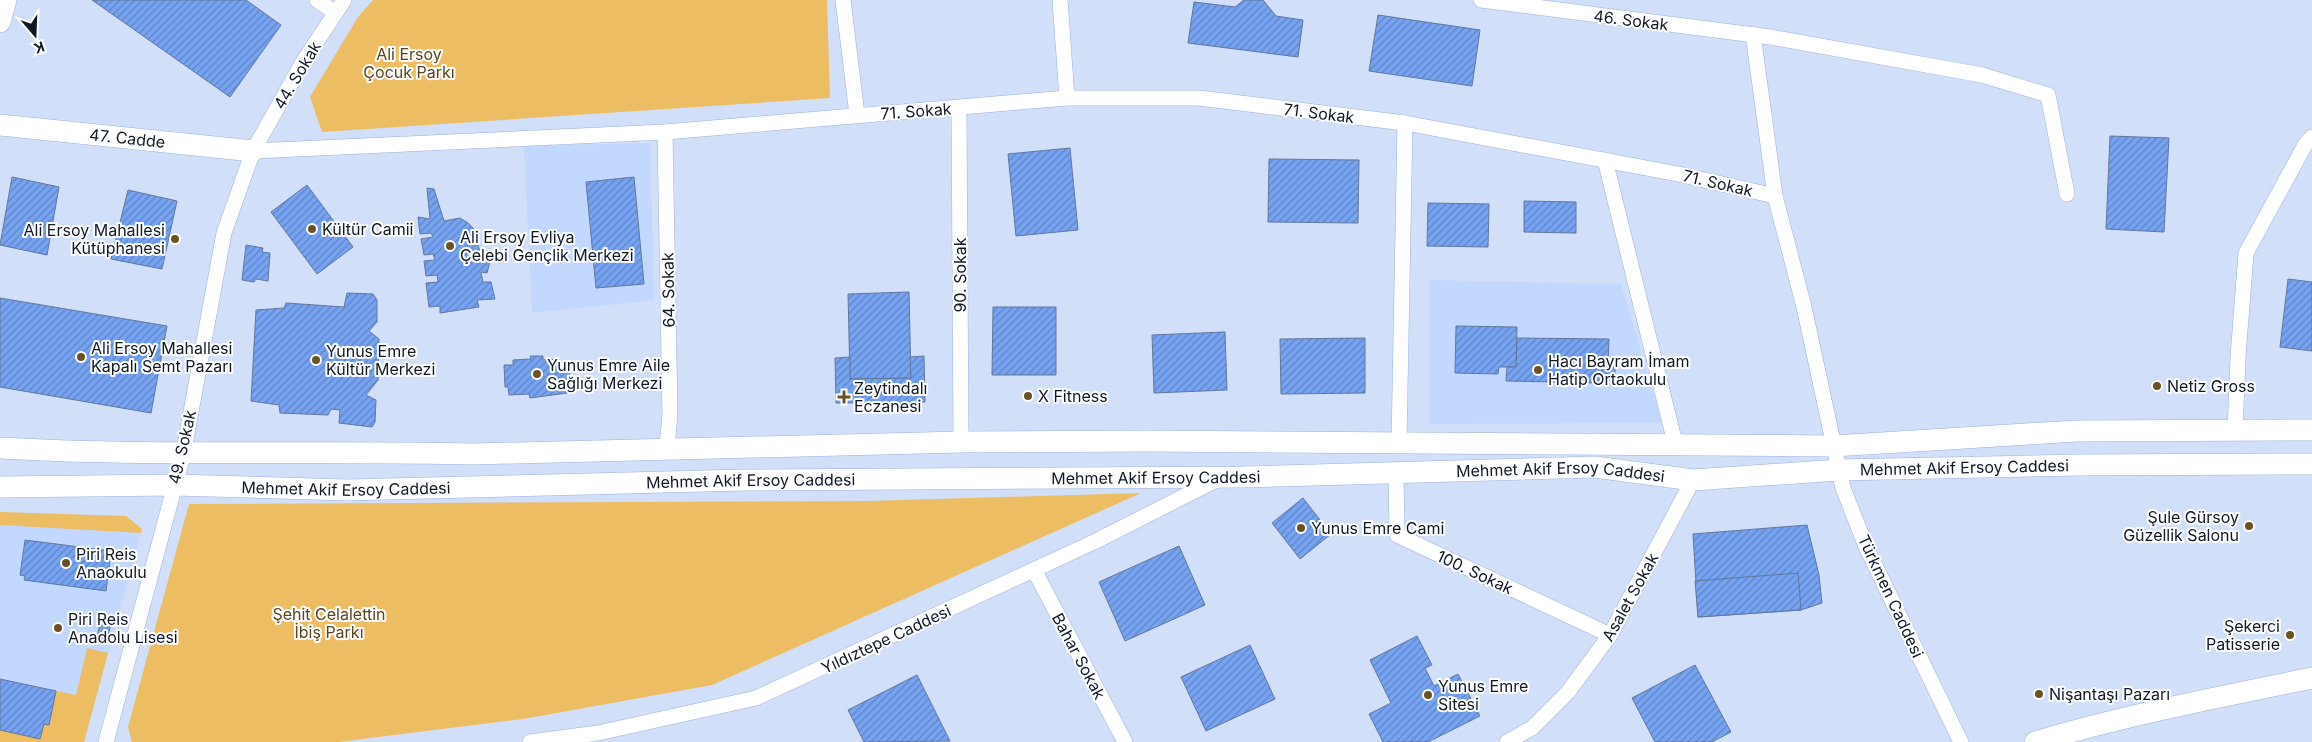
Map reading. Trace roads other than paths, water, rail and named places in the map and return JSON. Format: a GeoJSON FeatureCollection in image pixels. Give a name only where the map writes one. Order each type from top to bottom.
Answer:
{"type":"FeatureCollection","features":[{"type":"Feature","properties":{"kind":"main road"},"geometry":{"type":"LineString","coordinates":[[0,22],[6,0]]}},
{"type":"Feature","properties":{"kind":"main road","name":"47. Cadde"},"geometry":{"type":"LineString","coordinates":[[0,125],[253,151]]}},
{"type":"Feature","properties":{"kind":"main road","name":"Mehmet Akif Ersoy Caddesi"},"geometry":{"type":"LineString","coordinates":[[0,448],[183,454],[389,452],[473,454],[961,442],[1675,443],[1834,446],[2077,431],[2312,430]]}},
{"type":"Feature","properties":{"kind":"main road","name":"Mehmet Akif Ersoy Caddesi"},"geometry":{"type":"LineString","coordinates":[[0,487],[174,485],[347,490],[744,480],[1221,478],[1595,467],[1693,480],[1839,470],[2077,465],[2312,464]]}},
{"type":"Feature","properties":{"kind":"main road"},"geometry":{"type":"LineString","coordinates":[[2035,742],[2081,736],[2312,678]]}},
{"type":"Feature","properties":{"kind":"street"},"geometry":{"type":"LineString","coordinates":[[317,0],[340,6]]}},
{"type":"Feature","properties":{"kind":"street"},"geometry":{"type":"LineString","coordinates":[[843,0],[857,115]]}},
{"type":"Feature","properties":{"kind":"street"},"geometry":{"type":"LineString","coordinates":[[1060,0],[1067,98]]}},
{"type":"Feature","properties":{"kind":"street","name":"46. Sokak"},"geometry":{"type":"LineString","coordinates":[[1490,1],[1753,34],[1982,75],[2048,95],[2067,194]]}},
{"type":"Feature","properties":{"kind":"street","name":"44. Sokak"},"geometry":{"type":"LineString","coordinates":[[253,151],[303,62],[340,6]]}},
{"type":"Feature","properties":{"kind":"street","name":"Türkmen Caddesi"},"geometry":{"type":"LineString","coordinates":[[1753,34],[1776,196],[1804,306],[1843,488],[1867,549],[1961,742]]}},
{"type":"Feature","properties":{"kind":"street","name":"71. Sokak"},"geometry":{"type":"LineString","coordinates":[[253,151],[665,132],[1067,98],[1199,98],[1405,124],[1678,174],[1776,196]]}},
{"type":"Feature","properties":{"kind":"street","name":"90. Sokak"},"geometry":{"type":"LineString","coordinates":[[959,108],[961,442]]}},
{"type":"Feature","properties":{"kind":"street"},"geometry":{"type":"LineString","coordinates":[[1399,442],[1405,124]]}},
{"type":"Feature","properties":{"kind":"street","name":"64. Sokak"},"geometry":{"type":"LineString","coordinates":[[665,132],[670,414],[668,448]]}},
{"type":"Feature","properties":{"kind":"street"},"geometry":{"type":"LineString","coordinates":[[2235,431],[2238,357],[2246,253],[2305,145],[2312,137]]}},
{"type":"Feature","properties":{"kind":"street","name":"49. Sokak"},"geometry":{"type":"LineString","coordinates":[[106,742],[183,454],[224,233],[253,151]]}},
{"type":"Feature","properties":{"kind":"street"},"geometry":{"type":"LineString","coordinates":[[1604,160],[1675,443]]}},
{"type":"Feature","properties":{"kind":"street","name":"100. Sokak"},"geometry":{"type":"LineString","coordinates":[[1396,472],[1397,535],[1610,635]]}},
{"type":"Feature","properties":{"kind":"street","name":"Yıldıztepe Caddesi"},"geometry":{"type":"LineString","coordinates":[[530,742],[598,733],[756,698],[1034,570],[1221,478]]}},
{"type":"Feature","properties":{"kind":"street","name":"Asalet Sokak"},"geometry":{"type":"LineString","coordinates":[[1507,742],[1532,728],[1568,692],[1610,635],[1693,480]]}},
{"type":"Feature","properties":{"kind":"street","name":"Bahar Sokak"},"geometry":{"type":"LineString","coordinates":[[1034,570],[1125,742]]}},
{"type":"Feature","properties":{"kind":"place","name":"Kültür Camii"},"geometry":{"type":"Point","coordinates":[312,229]}},
{"type":"Feature","properties":{"kind":"place","name":"Ali Ersoy Mahallesi Kütüphanesi"},"geometry":{"type":"Point","coordinates":[175,239]}},
{"type":"Feature","properties":{"kind":"place","name":"Ali Ersoy Evliya Çelebi Gençlik Merkezi"},"geometry":{"type":"Point","coordinates":[450,246]}},
{"type":"Feature","properties":{"kind":"place","name":"Ali Ersoy Mahallesi Kapalı Semt Pazarı"},"geometry":{"type":"Point","coordinates":[81,357]}},
{"type":"Feature","properties":{"kind":"place","name":"Yunus Emre Kültür Merkezi"},"geometry":{"type":"Point","coordinates":[316,360]}},
{"type":"Feature","properties":{"kind":"place","name":"Hacı Bayram İmam Hatip Ortaokulu"},"geometry":{"type":"Point","coordinates":[1538,370]}},
{"type":"Feature","properties":{"kind":"place","name":"Yunus Emre Aile Sağlığı Merkezi"},"geometry":{"type":"Point","coordinates":[537,374]}},
{"type":"Feature","properties":{"kind":"place","name":"Netiz Gross"},"geometry":{"type":"Point","coordinates":[2157,386]}},
{"type":"Feature","properties":{"kind":"place","name":"X Fitness"},"geometry":{"type":"Point","coordinates":[1028,396]}},
{"type":"Feature","properties":{"kind":"place","name":"Zeytindalı Eczanesi"},"geometry":{"type":"Point","coordinates":[844,397]}},
{"type":"Feature","properties":{"kind":"place","name":"Şule Gürsoy Güzellik Salonu"},"geometry":{"type":"Point","coordinates":[2249,526]}},
{"type":"Feature","properties":{"kind":"place","name":"Yunus Emre Cami"},"geometry":{"type":"Point","coordinates":[1301,528]}},
{"type":"Feature","properties":{"kind":"place","name":"Piri Reis Anaokulu"},"geometry":{"type":"Point","coordinates":[66,563]}},
{"type":"Feature","properties":{"kind":"place","name":"Piri Reis Anadolu Lisesi"},"geometry":{"type":"Point","coordinates":[58,628]}},
{"type":"Feature","properties":{"kind":"place","name":"Şekerci Patisserie"},"geometry":{"type":"Point","coordinates":[2290,635]}},
{"type":"Feature","properties":{"kind":"place","name":"Nişantaşı Pazarı"},"geometry":{"type":"Point","coordinates":[2039,694]}},
{"type":"Feature","properties":{"kind":"place","name":"Yunus Emre Sitesi"},"geometry":{"type":"Point","coordinates":[1428,695]}},
{"type":"Feature","properties":{"kind":"park label","name":"Ali Ersoy Çocuk Parkı"},"geometry":{"type":"Point","coordinates":[409,63]}},
{"type":"Feature","properties":{"kind":"park label","name":"Şehit Celalettin İbiş Parkı"},"geometry":{"type":"Point","coordinates":[329,623]}}]}
